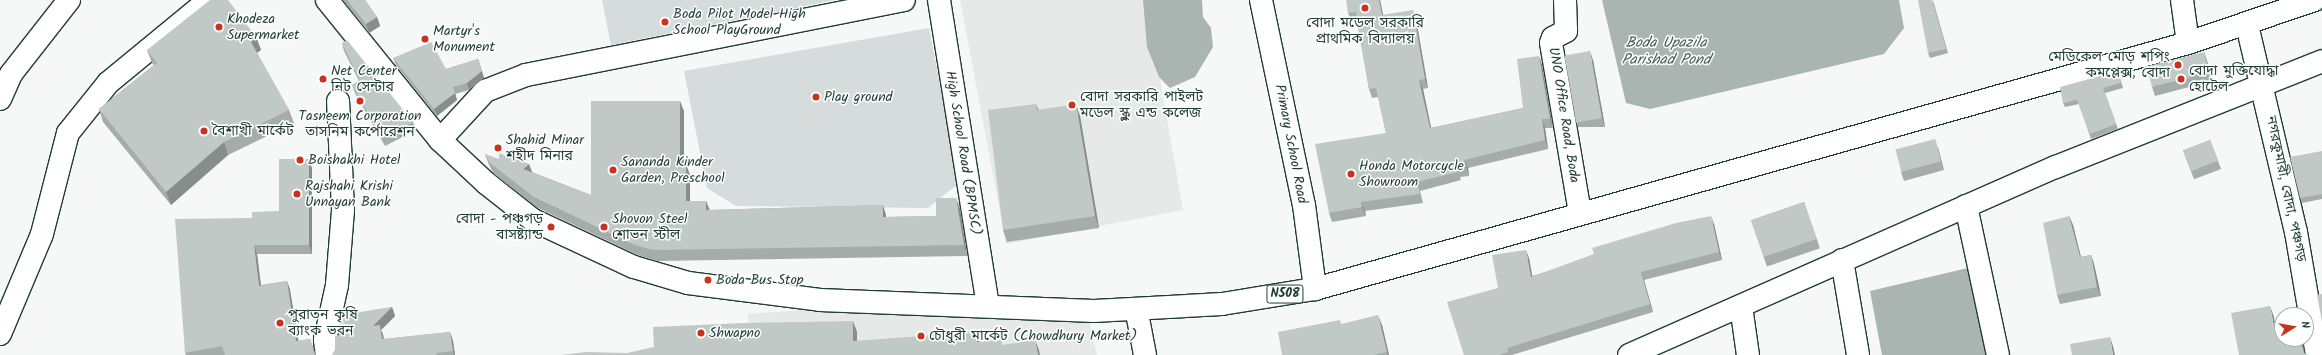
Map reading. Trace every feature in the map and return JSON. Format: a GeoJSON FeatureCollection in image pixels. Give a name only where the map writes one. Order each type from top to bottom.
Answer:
{"type":"FeatureCollection","features":[{"type":"Feature","properties":{"kind":"main road"},"geometry":{"type":"LineString","coordinates":[[0,99],[11,74],[68,0]]}},
{"type":"Feature","properties":{"kind":"main road"},"geometry":{"type":"LineString","coordinates":[[0,334],[42,234],[68,133],[108,83],[209,0]]}},
{"type":"Feature","properties":{"kind":"main road","name":"N508"},"geometry":{"type":"LineString","coordinates":[[327,0],[440,140],[486,183],[533,220],[634,267],[688,282],[820,300],[988,305],[1094,311],[1215,305],[1315,289],[1580,213],[2188,43],[2247,25],[2314,0]]}},
{"type":"Feature","properties":{"kind":"main road"},"geometry":{"type":"LineString","coordinates":[[440,140],[485,91],[526,75],[904,0]]}},
{"type":"Feature","properties":{"kind":"main road","name":"High School Road (BPMSC)"},"geometry":{"type":"LineString","coordinates":[[939,0],[988,305]]}},
{"type":"Feature","properties":{"kind":"main road","name":"Primary School Road"},"geometry":{"type":"LineString","coordinates":[[1261,0],[1304,205],[1315,289]]}},
{"type":"Feature","properties":{"kind":"main road","name":"UNO Office Road, Boda"},"geometry":{"type":"LineString","coordinates":[[1565,0],[1566,30],[1553,38],[1551,43],[1580,213]]}},
{"type":"Feature","properties":{"kind":"main road"},"geometry":{"type":"LineString","coordinates":[[2182,0],[2188,43]]}},
{"type":"Feature","properties":{"kind":"main road","name":"নগরকুমারী, বোদা, পঞ্চগড়"},"geometry":{"type":"LineString","coordinates":[[2247,25],[2264,84],[2296,232],[2317,355]]}},
{"type":"Feature","properties":{"kind":"main road"},"geometry":{"type":"LineString","coordinates":[[1629,355],[1966,206],[2322,61]]}},
{"type":"Feature","properties":{"kind":"main road"},"geometry":{"type":"LineString","coordinates":[[327,355],[325,340],[337,286],[343,210],[338,101]]}},
{"type":"Feature","properties":{"kind":"main road"},"geometry":{"type":"LineString","coordinates":[[1966,206],[1998,355]]}},
{"type":"Feature","properties":{"kind":"main road"},"geometry":{"type":"LineString","coordinates":[[1842,260],[1858,355]]}},
{"type":"Feature","properties":{"kind":"main road"},"geometry":{"type":"LineString","coordinates":[[1741,306],[1748,355]]}},
{"type":"Feature","properties":{"kind":"main road"},"geometry":{"type":"LineString","coordinates":[[1137,314],[1145,355]]}},
{"type":"Feature","properties":{"kind":"shaded area","name":"Boda Pilot Model High School PlayGround"},"geometry":{"type":"Polygon","coordinates":[[[602,0],[835,0],[611,45],[602,0]]]}},
{"type":"Feature","properties":{"kind":"shaded area","name":"বোদা সরকারি পাইলট মডেল স্কুল এন্ড কলেজ"},"geometry":{"type":"Polygon","coordinates":[[[960,0],[1146,0],[1183,210],[1006,244],[960,0]]]}},
{"type":"Feature","properties":{"kind":"shaded area","name":"Play ground"},"geometry":{"type":"Polygon","coordinates":[[[929,28],[959,183],[928,208],[736,206],[707,188],[684,71],[929,28]]]}},
{"type":"Feature","properties":{"kind":"shaded area","name":"চৌধুরী মার্কেট (Chowdhury Market)"},"geometry":{"type":"Polygon","coordinates":[[[857,306],[1088,317],[1097,355],[750,355],[748,314],[857,306]]]}},
{"type":"Feature","properties":{"kind":"water"},"geometry":{"type":"Polygon","coordinates":[[[1143,0],[1202,0],[1203,17],[1211,28],[1213,47],[1195,77],[1170,88],[1159,77],[1147,47],[1143,0]]]}},
{"type":"Feature","properties":{"kind":"water","name":"Boda Upazila Parishad Pond"},"geometry":{"type":"Polygon","coordinates":[[[1602,0],[1899,0],[1904,28],[1884,54],[1650,109],[1626,103],[1602,0]]]}},
{"type":"Feature","properties":{"kind":"water"},"geometry":{"type":"Polygon","coordinates":[[[1972,267],[1990,355],[1882,355],[1870,291],[1972,267]]]}},
{"type":"Feature","properties":{"kind":"building"},"geometry":{"type":"Polygon","coordinates":[[[210,0],[228,0],[256,37],[251,42],[289,110],[224,142],[166,192],[99,109],[157,63],[147,50],[210,0]]]}},
{"type":"Feature","properties":{"kind":"building"},"geometry":{"type":"Polygon","coordinates":[[[347,0],[365,0],[377,17],[366,24],[347,0]]]}},
{"type":"Feature","properties":{"kind":"building"},"geometry":{"type":"Polygon","coordinates":[[[1346,0],[1379,0],[1382,15],[1413,10],[1425,79],[1419,80],[1430,128],[1523,108],[1517,59],[1539,56],[1550,119],[1542,119],[1545,140],[1464,160],[1466,167],[1457,169],[1458,172],[1417,182],[1420,194],[1361,202],[1362,207],[1329,213],[1315,144],[1386,133],[1376,88],[1369,89],[1356,12],[1348,13],[1346,0]]]}},
{"type":"Feature","properties":{"kind":"building"},"geometry":{"type":"Polygon","coordinates":[[[1918,0],[1932,0],[1946,49],[1928,53],[1918,0]]]}},
{"type":"Feature","properties":{"kind":"building"},"geometry":{"type":"Polygon","coordinates":[[[347,40],[413,122],[382,138],[352,85],[360,81],[342,43],[347,40]]]}},
{"type":"Feature","properties":{"kind":"building"},"geometry":{"type":"Polygon","coordinates":[[[431,42],[446,69],[478,59],[482,71],[467,83],[453,87],[455,93],[434,109],[393,58],[431,42]]]}},
{"type":"Feature","properties":{"kind":"building"},"geometry":{"type":"Polygon","coordinates":[[[1590,51],[1602,118],[1576,122],[1564,56],[1590,51]]]}},
{"type":"Feature","properties":{"kind":"building"},"geometry":{"type":"Polygon","coordinates":[[[2204,52],[2209,72],[2152,87],[2147,66],[2204,52]]]}},
{"type":"Feature","properties":{"kind":"building"},"geometry":{"type":"Polygon","coordinates":[[[2118,71],[2121,83],[2103,88],[2116,124],[2090,134],[2077,100],[2063,103],[2060,87],[2118,71]]]}},
{"type":"Feature","properties":{"kind":"building"},"geometry":{"type":"Polygon","coordinates":[[[591,101],[680,101],[680,164],[686,164],[686,201],[706,201],[706,210],[883,205],[883,217],[936,216],[936,198],[956,198],[964,245],[653,250],[635,245],[534,197],[490,163],[485,154],[499,160],[499,153],[529,164],[523,169],[591,195],[591,101]]]}},
{"type":"Feature","properties":{"kind":"building"},"geometry":{"type":"Polygon","coordinates":[[[1036,104],[1037,110],[1076,104],[1095,216],[1003,230],[988,110],[1036,104]]]}},
{"type":"Feature","properties":{"kind":"building"},"geometry":{"type":"Polygon","coordinates":[[[1935,139],[1941,161],[1901,172],[1895,150],[1935,139]]]}},
{"type":"Feature","properties":{"kind":"building"},"geometry":{"type":"Polygon","coordinates":[[[2210,140],[2218,160],[2191,171],[2183,151],[2210,140]]]}},
{"type":"Feature","properties":{"kind":"building"},"geometry":{"type":"Polygon","coordinates":[[[2322,151],[2322,194],[2300,198],[2290,157],[2322,151]]]}},
{"type":"Feature","properties":{"kind":"building"},"geometry":{"type":"Polygon","coordinates":[[[279,159],[309,159],[309,245],[254,245],[259,286],[287,281],[296,341],[310,339],[314,354],[316,355],[225,355],[222,346],[185,353],[175,219],[252,218],[252,212],[279,211],[279,159]]]}},
{"type":"Feature","properties":{"kind":"building"},"geometry":{"type":"Polygon","coordinates":[[[1804,202],[1817,239],[1764,257],[1751,220],[1804,202]]]}},
{"type":"Feature","properties":{"kind":"building"},"geometry":{"type":"Polygon","coordinates":[[[1711,216],[1719,252],[1641,272],[1650,304],[1507,348],[1508,352],[1499,355],[1464,355],[1447,302],[1498,288],[1492,255],[1526,250],[1531,277],[1594,254],[1592,248],[1676,223],[1711,216]]]}},
{"type":"Feature","properties":{"kind":"building"},"geometry":{"type":"Polygon","coordinates":[[[2069,216],[2080,257],[2091,255],[2097,287],[2057,295],[2043,223],[2069,216]]]}},
{"type":"Feature","properties":{"kind":"building"},"geometry":{"type":"Polygon","coordinates":[[[2322,294],[2322,322],[2317,295],[2322,294]]]}},
{"type":"Feature","properties":{"kind":"building"},"geometry":{"type":"Polygon","coordinates":[[[354,306],[355,313],[392,307],[373,326],[380,325],[382,339],[450,332],[453,351],[436,353],[437,355],[332,355],[335,350],[335,336],[339,335],[339,309],[354,306]]]}},
{"type":"Feature","properties":{"kind":"building"},"geometry":{"type":"Polygon","coordinates":[[[2270,306],[2274,327],[2274,347],[2302,347],[2304,353],[2309,355],[2239,355],[2231,313],[2270,306]]]}},
{"type":"Feature","properties":{"kind":"building"},"geometry":{"type":"Polygon","coordinates":[[[1378,315],[1387,352],[1374,355],[1282,355],[1278,332],[1340,320],[1341,324],[1378,315]]]}},
{"type":"Feature","properties":{"kind":"building"},"geometry":{"type":"Polygon","coordinates":[[[853,321],[853,341],[976,332],[977,342],[1002,340],[1002,345],[1035,340],[1038,355],[561,355],[586,352],[627,353],[654,347],[653,327],[744,323],[853,321]]]}},
{"type":"Feature","properties":{"kind":"building"},"geometry":{"type":"Polygon","coordinates":[[[2110,337],[2113,355],[2072,355],[2070,344],[2110,337]]]}},
{"type":"Feature","properties":{"kind":"place","name":"বোদা মডেল সরকারি প্রাথমিক বিদ্যালয়"},"geometry":{"type":"Point","coordinates":[1365,8]}},
{"type":"Feature","properties":{"kind":"place","name":"Boda Pilot Model High School PlayGround"},"geometry":{"type":"Point","coordinates":[665,22]}},
{"type":"Feature","properties":{"kind":"place","name":"Khodeza Supermarket"},"geometry":{"type":"Point","coordinates":[219,27]}},
{"type":"Feature","properties":{"kind":"place","name":"Martyr's Monument"},"geometry":{"type":"Point","coordinates":[425,39]}},
{"type":"Feature","properties":{"kind":"place","name":"মেডিকেল মোড় শপিং কমপ্লেক্স, বোদা"},"geometry":{"type":"Point","coordinates":[2178,65]}},
{"type":"Feature","properties":{"kind":"place","name":"Net Center নিট সেন্টার"},"geometry":{"type":"Point","coordinates":[323,79]}},
{"type":"Feature","properties":{"kind":"place","name":"বোদা মুক্তিযোদ্ধা হোটেল"},"geometry":{"type":"Point","coordinates":[2181,79]}},
{"type":"Feature","properties":{"kind":"place","name":"Play ground"},"geometry":{"type":"Point","coordinates":[816,97]}},
{"type":"Feature","properties":{"kind":"place","name":"Tasneem Corporation তাসনিম কর্পোরেশন"},"geometry":{"type":"Point","coordinates":[360,101]}},
{"type":"Feature","properties":{"kind":"place","name":"বোদা সরকারি পাইলট মডেল স্কুল এন্ড কলেজ"},"geometry":{"type":"Point","coordinates":[1072,105]}},
{"type":"Feature","properties":{"kind":"place","name":"বৈশাখী মার্কেট"},"geometry":{"type":"Point","coordinates":[204,131]}},
{"type":"Feature","properties":{"kind":"place","name":"Shahid Minar শহীদ মিনার"},"geometry":{"type":"Point","coordinates":[498,148]}},
{"type":"Feature","properties":{"kind":"place","name":"Boishakhi Hotel"},"geometry":{"type":"Point","coordinates":[300,160]}},
{"type":"Feature","properties":{"kind":"place","name":"Sananda Kinder Garden, Preschool"},"geometry":{"type":"Point","coordinates":[613,170]}},
{"type":"Feature","properties":{"kind":"place","name":"Honda Motorcycle Showroom"},"geometry":{"type":"Point","coordinates":[1351,174]}},
{"type":"Feature","properties":{"kind":"place","name":"Rajshahi Krishi Unnayan Bank"},"geometry":{"type":"Point","coordinates":[297,194]}},
{"type":"Feature","properties":{"kind":"place","name":"বোদা - পঞ্চগড় বাসষ্ট্যান্ড"},"geometry":{"type":"Point","coordinates":[551,227]}},
{"type":"Feature","properties":{"kind":"place","name":"Shovon Steel শোভন স্টীল"},"geometry":{"type":"Point","coordinates":[604,227]}},
{"type":"Feature","properties":{"kind":"place","name":"Boda Bus Stop"},"geometry":{"type":"Point","coordinates":[708,280]}},
{"type":"Feature","properties":{"kind":"place","name":"পুরাতন কৃষি ব্যাংক ভবন"},"geometry":{"type":"Point","coordinates":[280,323]}},
{"type":"Feature","properties":{"kind":"place","name":"Shwapno"},"geometry":{"type":"Point","coordinates":[701,333]}},
{"type":"Feature","properties":{"kind":"place","name":"চৌধুরী মার্কেট (Chowdhury Market)"},"geometry":{"type":"Point","coordinates":[921,336]}}]}
